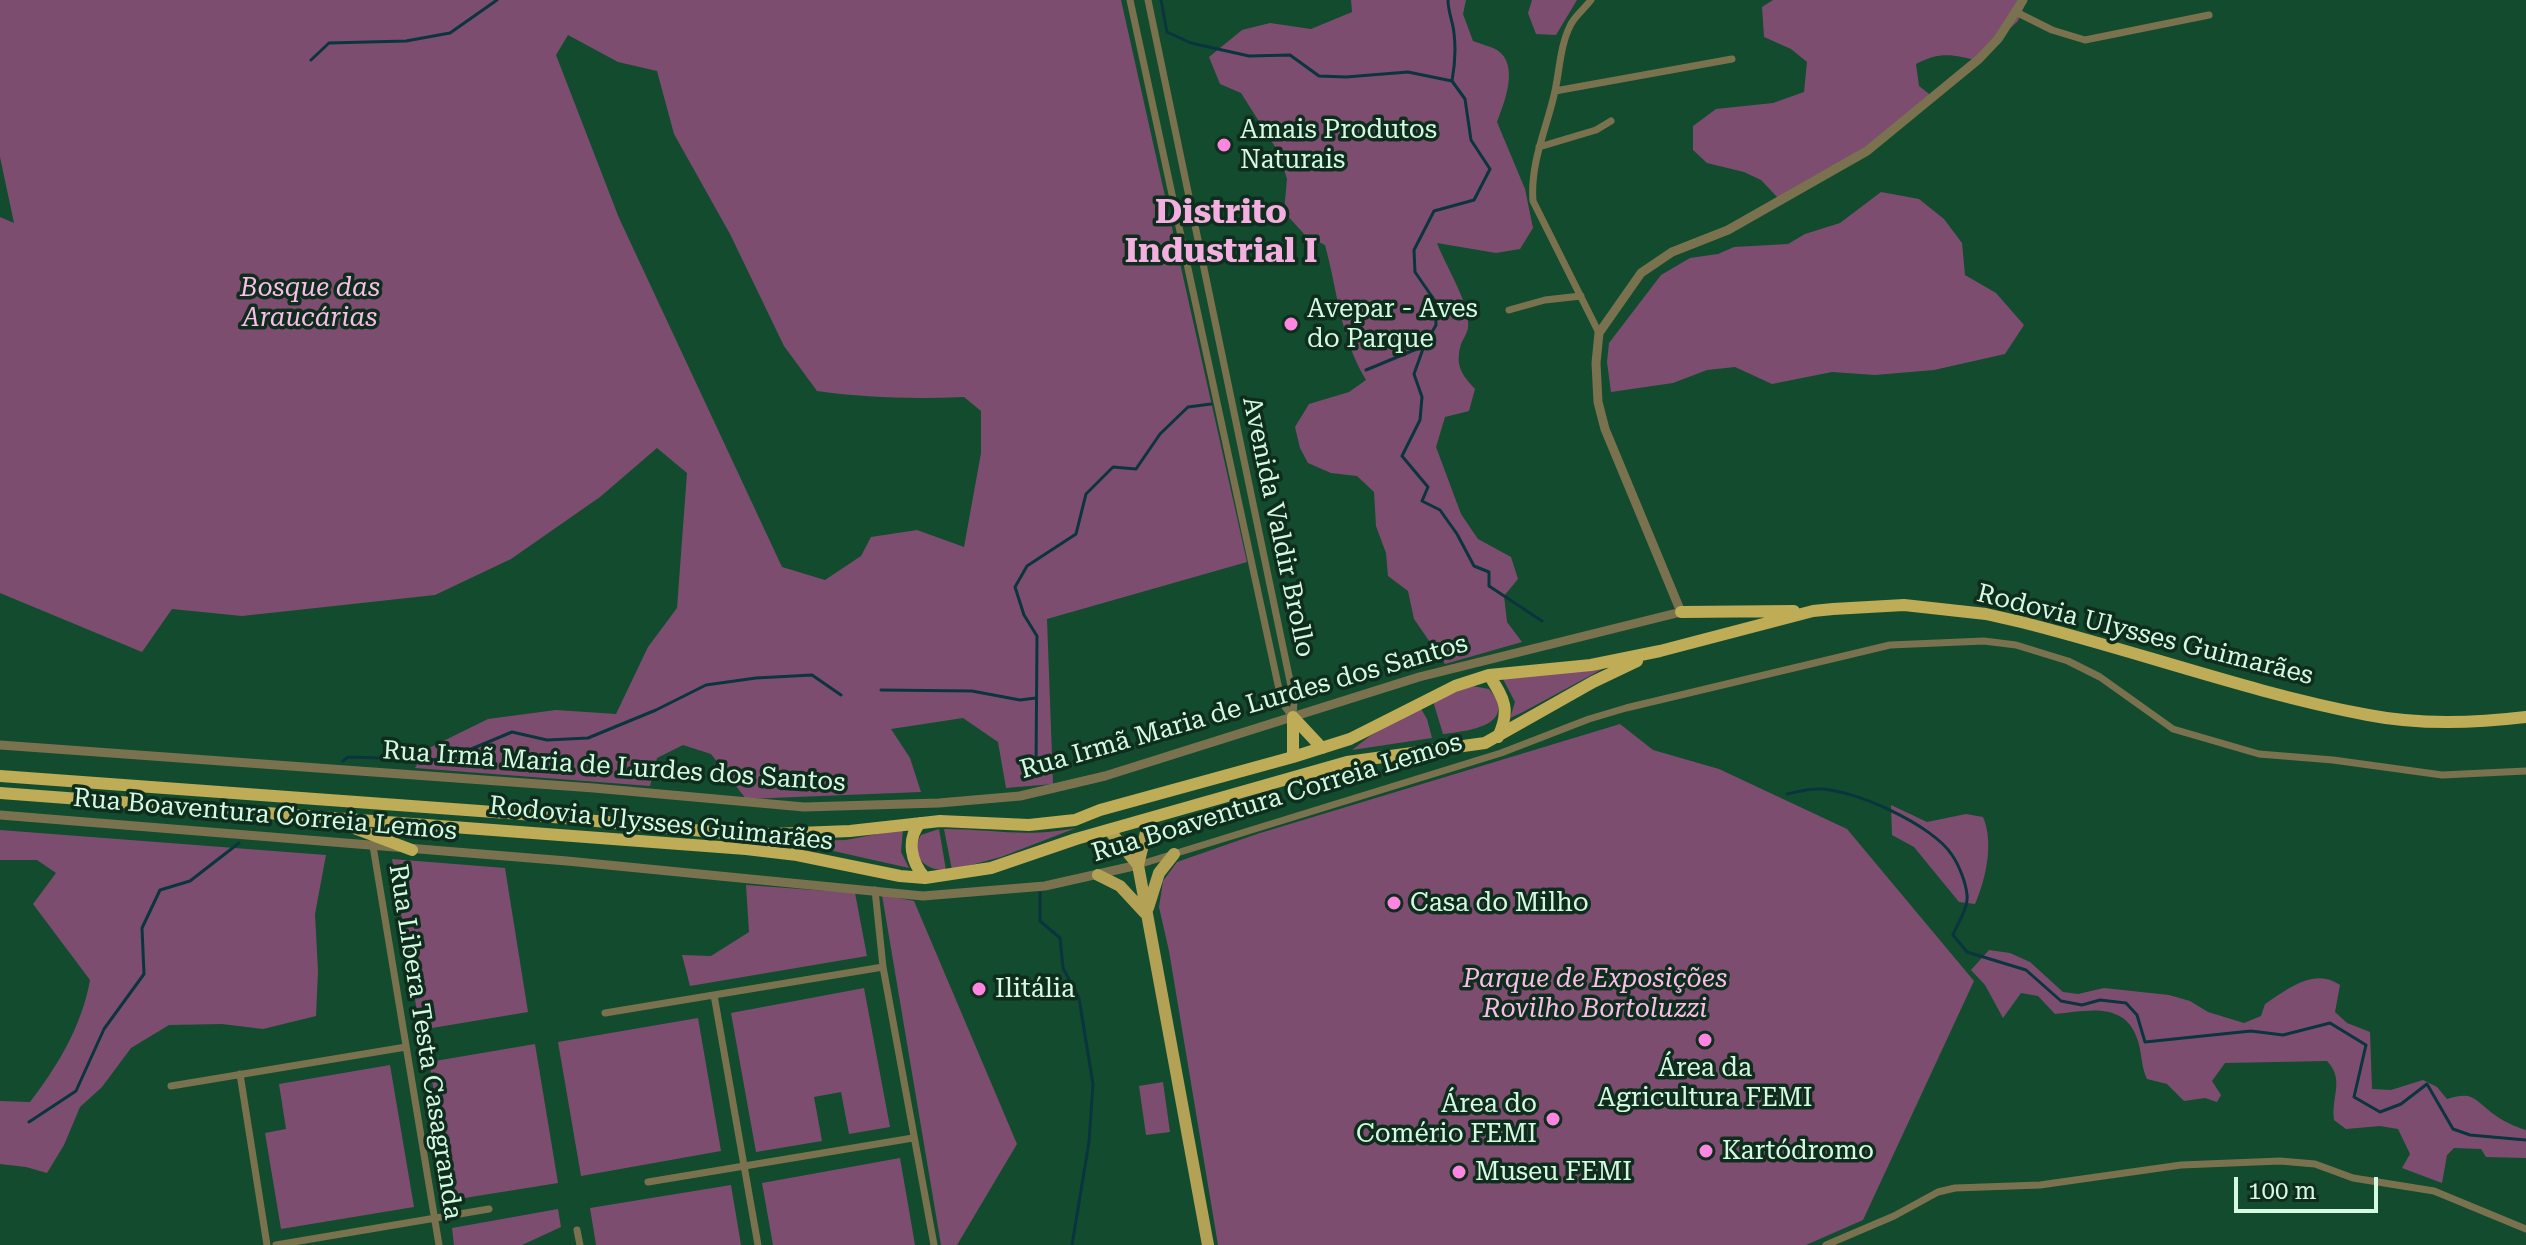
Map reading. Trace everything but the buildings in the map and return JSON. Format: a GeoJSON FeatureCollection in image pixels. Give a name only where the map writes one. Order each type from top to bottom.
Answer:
{"type":"FeatureCollection","features":[{"type":"Feature","properties":{"kind":"highway","name":"Rodovia Ulysses Guimarães"},"geometry":{"type":"LineString","coordinates":[[0,776],[521,814],[747,835],[850,831],[940,821],[1029,825],[1075,820],[1100,810],[1350,739],[1455,686],[1489,675],[1591,665],[1660,651],[1813,611],[1904,605],[1986,614],[2370,716],[2444,722],[2526,717]]}},
{"type":"Feature","properties":{"kind":"highway"},"geometry":{"type":"LineString","coordinates":[[1681,612],[1813,611]]}},
{"type":"Feature","properties":{"kind":"highway","name":"Rodovia Ulysses Guimarães"},"geometry":{"type":"LineString","coordinates":[[0,793],[746,849],[925,878],[991,868],[1076,839],[1347,762],[1464,747],[1498,737],[1602,677],[1660,651]]}},
{"type":"Feature","properties":{"kind":"highway"},"geometry":{"type":"LineString","coordinates":[[1489,675],[1506,709],[1506,718],[1498,737]]}},
{"type":"Feature","properties":{"kind":"highway"},"geometry":{"type":"LineString","coordinates":[[1293,717],[1322,748]]}},
{"type":"Feature","properties":{"kind":"highway"},"geometry":{"type":"LineString","coordinates":[[1293,717],[1293,757]]}},
{"type":"Feature","properties":{"kind":"highway"},"geometry":{"type":"LineString","coordinates":[[323,817],[412,850]]}},
{"type":"Feature","properties":{"kind":"highway"},"geometry":{"type":"LineString","coordinates":[[920,823],[914,830],[911,848],[916,865],[925,878]]}},
{"type":"Feature","properties":{"kind":"main road"},"geometry":{"type":"LineString","coordinates":[[1149,820],[1138,865],[1208,1245]]}},
{"type":"Feature","properties":{"kind":"main road"},"geometry":{"type":"LineString","coordinates":[[1109,830],[1138,865]]}},
{"type":"Feature","properties":{"kind":"main road"},"geometry":{"type":"LineString","coordinates":[[1147,915],[1159,873],[1174,854]]}},
{"type":"Feature","properties":{"kind":"main road"},"geometry":{"type":"LineString","coordinates":[[1098,875],[1120,886],[1147,915]]}},
{"type":"Feature","properties":{"kind":"street","name":"Avenida Valdir Brollo"},"geometry":{"type":"LineString","coordinates":[[1130,0],[1282,703],[1293,717]]}},
{"type":"Feature","properties":{"kind":"street","name":"Avenida Valdir Brollo"},"geometry":{"type":"LineString","coordinates":[[1148,0],[1294,700],[1293,717]]}},
{"type":"Feature","properties":{"kind":"street"},"geometry":{"type":"LineString","coordinates":[[1591,0],[1572,22],[1563,45],[1555,91],[1534,164],[1533,201],[1599,333]]}},
{"type":"Feature","properties":{"kind":"street"},"geometry":{"type":"LineString","coordinates":[[1681,612],[1605,429],[1598,402],[1596,363],[1599,333],[1641,273],[1672,252],[1728,230],[1867,151],[1979,59],[1998,39],[2023,0]]}},
{"type":"Feature","properties":{"kind":"street"},"geometry":{"type":"LineString","coordinates":[[2016,12],[2052,30],[2085,40],[2209,15]]}},
{"type":"Feature","properties":{"kind":"street"},"geometry":{"type":"LineString","coordinates":[[1555,91],[1732,59]]}},
{"type":"Feature","properties":{"kind":"street"},"geometry":{"type":"LineString","coordinates":[[1539,147],[1596,130],[1611,121]]}},
{"type":"Feature","properties":{"kind":"street"},"geometry":{"type":"LineString","coordinates":[[1509,310],[1545,300],[1581,296]]}},
{"type":"Feature","properties":{"kind":"street","name":"Rua Irmã Maria de Lurdes dos Santos"},"geometry":{"type":"LineString","coordinates":[[0,745],[594,788],[804,807],[939,803],[1020,796],[1105,776],[1419,677],[1681,612]]}},
{"type":"Feature","properties":{"kind":"street","name":"Rua Boaventura Correia Lemos"},"geometry":{"type":"LineString","coordinates":[[0,815],[923,896],[1045,886],[1174,854],[1501,753],[1589,719],[1890,645],[1984,641],[2016,645],[2068,661],[2100,677],[2173,729],[2259,754],[2333,760],[2442,775],[2526,771]]}},
{"type":"Feature","properties":{"kind":"street","name":"Rua Libera Testa Casagranda"},"geometry":{"type":"LineString","coordinates":[[373,846],[439,1245]]}},
{"type":"Feature","properties":{"kind":"street"},"geometry":{"type":"LineString","coordinates":[[875,890],[883,967],[934,1245]]}},
{"type":"Feature","properties":{"kind":"street"},"geometry":{"type":"LineString","coordinates":[[605,1013],[883,967]]}},
{"type":"Feature","properties":{"kind":"street"},"geometry":{"type":"LineString","coordinates":[[714,995],[758,1245]]}},
{"type":"Feature","properties":{"kind":"street"},"geometry":{"type":"LineString","coordinates":[[171,1086],[406,1047]]}},
{"type":"Feature","properties":{"kind":"street"},"geometry":{"type":"LineString","coordinates":[[240,1074],[267,1245]]}},
{"type":"Feature","properties":{"kind":"street"},"geometry":{"type":"LineString","coordinates":[[648,1182],[913,1138]]}},
{"type":"Feature","properties":{"kind":"street"},"geometry":{"type":"LineString","coordinates":[[1826,1245],[1894,1216],[1938,1192],[1955,1188],[2040,1185],[2181,1165],[2280,1161],[2315,1164],[2353,1178],[2434,1191],[2526,1229]]}},
{"type":"Feature","properties":{"kind":"street"},"geometry":{"type":"LineString","coordinates":[[276,1245],[489,1209]]}},
{"type":"Feature","properties":{"kind":"street"},"geometry":{"type":"LineString","coordinates":[[577,1230],[580,1245]]}},
{"type":"Feature","properties":{"kind":"green space","name":"Bosque das Araucárias"},"geometry":{"type":"Polygon","coordinates":[[[0,0],[1121,0],[1247,562],[1047,619],[1053,784],[1006,788],[998,742],[963,718],[891,729],[910,758],[921,792],[746,799],[711,754],[683,745],[657,758],[650,786],[415,768],[425,750],[488,719],[556,710],[616,714],[648,647],[677,608],[687,473],[657,448],[600,497],[511,559],[435,595],[242,616],[172,609],[142,652],[0,593],[0,217],[14,223],[0,157],[0,0]],[[568,35],[556,55],[619,218],[782,567],[825,580],[861,556],[871,537],[917,530],[964,547],[981,453],[981,411],[964,397],[890,397],[817,391],[784,346],[730,234],[674,134],[657,71],[618,62],[568,35]]]}},
{"type":"Feature","properties":{"kind":"green space"},"geometry":{"type":"Polygon","coordinates":[[[1351,0],[1466,0],[1463,14],[1473,41],[1497,50],[1508,65],[1508,84],[1497,122],[1525,189],[1533,228],[1520,249],[1496,253],[1437,243],[1466,308],[1468,329],[1459,351],[1459,364],[1475,389],[1469,411],[1445,417],[1436,447],[1461,514],[1478,539],[1511,557],[1518,579],[1504,596],[1507,622],[1522,642],[1445,664],[1414,619],[1408,591],[1388,576],[1386,553],[1376,526],[1374,492],[1357,476],[1331,473],[1308,463],[1300,448],[1295,427],[1309,404],[1349,392],[1366,380],[1350,348],[1325,245],[1305,235],[1284,212],[1287,179],[1279,153],[1241,93],[1220,84],[1209,57],[1242,30],[1270,23],[1311,29],[1352,12],[1351,0]]]}},
{"type":"Feature","properties":{"kind":"green space"},"geometry":{"type":"Polygon","coordinates":[[[1532,0],[1577,0],[1556,35],[1536,34],[1528,13],[1532,0]]]}},
{"type":"Feature","properties":{"kind":"green space"},"geometry":{"type":"Polygon","coordinates":[[[1773,0],[2027,0],[2018,21],[1975,60],[1945,55],[1916,64],[1919,86],[1933,97],[1880,145],[1780,200],[1761,180],[1744,172],[1707,163],[1693,150],[1693,126],[1716,109],[1773,103],[1804,92],[1807,62],[1791,49],[1764,37],[1762,7],[1773,0]]]}},
{"type":"Feature","properties":{"kind":"green space"},"geometry":{"type":"Polygon","coordinates":[[[1881,192],[1919,199],[1944,219],[1962,243],[1965,275],[1996,293],[2024,325],[2005,354],[1934,370],[1875,375],[1832,372],[1772,384],[1735,367],[1707,370],[1673,383],[1611,392],[1607,362],[1609,343],[1661,275],[1690,258],[1718,254],[1734,247],[1788,244],[1805,234],[1840,223],[1881,192]]]}},
{"type":"Feature","properties":{"kind":"green space"},"geometry":{"type":"Polygon","coordinates":[[[1608,666],[1510,718],[1515,702],[1503,679],[1608,666]]]}},
{"type":"Feature","properties":{"kind":"green space"},"geometry":{"type":"Polygon","coordinates":[[[1472,686],[1489,689],[1497,701],[1498,711],[1494,718],[1477,728],[1443,734],[1433,701],[1472,686]]]}},
{"type":"Feature","properties":{"kind":"green space"},"geometry":{"type":"Polygon","coordinates":[[[1420,707],[1432,738],[1352,750],[1370,736],[1420,707]]]}},
{"type":"Feature","properties":{"kind":"green space","name":"Parque de Exposições Rovilho Bortoluzzi"},"geometry":{"type":"Polygon","coordinates":[[[1620,724],[1653,750],[1719,769],[1847,829],[1974,981],[1863,1220],[1806,1245],[1218,1245],[1159,907],[1163,881],[1177,862],[1257,834],[1620,724]]]}},
{"type":"Feature","properties":{"kind":"green space"},"geometry":{"type":"Polygon","coordinates":[[[1891,805],[1927,822],[1966,814],[1983,817],[1988,838],[1987,860],[1975,904],[1959,902],[1914,847],[1892,835],[1891,805]]]}},
{"type":"Feature","properties":{"kind":"green space"},"geometry":{"type":"Polygon","coordinates":[[[1076,828],[1001,857],[952,870],[944,829],[1025,833],[1076,828]]]}},
{"type":"Feature","properties":{"kind":"green space"},"geometry":{"type":"Polygon","coordinates":[[[903,829],[901,852],[909,868],[789,841],[846,840],[903,829]]]}},
{"type":"Feature","properties":{"kind":"green space"},"geometry":{"type":"Polygon","coordinates":[[[939,829],[946,870],[926,865],[918,855],[921,835],[939,829]]]}},
{"type":"Feature","properties":{"kind":"green space"},"geometry":{"type":"Polygon","coordinates":[[[0,830],[326,855],[315,914],[318,971],[316,1016],[263,1029],[222,1024],[169,1025],[131,1048],[102,1087],[80,1107],[64,1145],[47,1173],[0,1164],[0,1101],[30,1102],[75,1029],[90,980],[33,904],[56,873],[37,860],[0,860],[0,830]]]}},
{"type":"Feature","properties":{"kind":"green space"},"geometry":{"type":"Polygon","coordinates":[[[392,859],[505,868],[528,1012],[420,1030],[392,859]]]}},
{"type":"Feature","properties":{"kind":"green space"},"geometry":{"type":"Polygon","coordinates":[[[746,885],[855,893],[867,956],[690,986],[682,955],[711,956],[749,932],[746,885]]]}},
{"type":"Feature","properties":{"kind":"green space"},"geometry":{"type":"Polygon","coordinates":[[[882,895],[914,901],[1017,1144],[957,1245],[941,1245],[882,895]]]}},
{"type":"Feature","properties":{"kind":"green space"},"geometry":{"type":"Polygon","coordinates":[[[1989,950],[2010,953],[2030,962],[2063,992],[2078,994],[2104,988],[2169,995],[2244,1023],[2261,1016],[2265,1004],[2301,982],[2321,978],[2330,980],[2340,985],[2335,1012],[2347,1023],[2370,1032],[2372,1089],[2391,1090],[2423,1080],[2437,1087],[2447,1099],[2472,1097],[2500,1118],[2526,1130],[2526,1158],[2486,1157],[2481,1149],[2454,1148],[2447,1155],[2442,1183],[2402,1168],[2410,1154],[2398,1129],[2380,1126],[2346,1129],[2334,1120],[2336,1082],[2327,1061],[2225,1063],[2212,1081],[2221,1095],[2217,1102],[2205,1098],[2184,1101],[2167,1084],[2147,1079],[2132,1028],[2115,1014],[2092,1010],[2055,1014],[2038,996],[2021,993],[2003,1018],[1985,985],[1971,970],[1989,950]]]}},
{"type":"Feature","properties":{"kind":"green space"},"geometry":{"type":"Polygon","coordinates":[[[864,988],[890,1127],[849,1134],[841,1092],[814,1097],[822,1141],[756,1152],[731,1013],[864,988]]]}},
{"type":"Feature","properties":{"kind":"green space"},"geometry":{"type":"Polygon","coordinates":[[[698,1018],[721,1151],[581,1176],[558,1042],[698,1018]]]}},
{"type":"Feature","properties":{"kind":"green space"},"geometry":{"type":"Polygon","coordinates":[[[535,1044],[558,1183],[452,1200],[429,1062],[535,1044]]]}},
{"type":"Feature","properties":{"kind":"green space"},"geometry":{"type":"Polygon","coordinates":[[[390,1065],[414,1207],[281,1229],[265,1133],[286,1129],[279,1084],[390,1065]]]}},
{"type":"Feature","properties":{"kind":"green space"},"geometry":{"type":"Polygon","coordinates":[[[1163,1082],[1170,1132],[1146,1135],[1139,1086],[1163,1082]]]}},
{"type":"Feature","properties":{"kind":"green space"},"geometry":{"type":"Polygon","coordinates":[[[900,1158],[915,1245],[773,1245],[762,1183],[900,1158]]]}},
{"type":"Feature","properties":{"kind":"green space"},"geometry":{"type":"Polygon","coordinates":[[[731,1185],[741,1245],[596,1245],[590,1208],[731,1185]]]}},
{"type":"Feature","properties":{"kind":"green space"},"geometry":{"type":"Polygon","coordinates":[[[558,1209],[561,1227],[522,1245],[454,1245],[452,1228],[558,1209]]]}},
{"type":"Feature","properties":{"kind":"waterway"},"geometry":{"type":"LineString","coordinates":[[311,60],[329,43],[406,41],[450,33],[497,0]]}},
{"type":"Feature","properties":{"kind":"waterway"},"geometry":{"type":"LineString","coordinates":[[1161,0],[1167,32],[1191,43],[1249,56],[1290,55],[1319,76],[1408,72],[1452,81]]}},
{"type":"Feature","properties":{"kind":"waterway"},"geometry":{"type":"LineString","coordinates":[[1448,0],[1455,45],[1452,81],[1465,99],[1471,140],[1490,169],[1474,200],[1434,211],[1414,250],[1415,272],[1435,301],[1436,325],[1414,374],[1422,397],[1420,420],[1402,456],[1428,487],[1422,501],[1440,510],[1474,566],[1489,572],[1489,586],[1542,621]]}},
{"type":"Feature","properties":{"kind":"waterway"},"geometry":{"type":"LineString","coordinates":[[1366,370],[1424,346]]}},
{"type":"Feature","properties":{"kind":"waterway"},"geometry":{"type":"LineString","coordinates":[[1036,769],[1037,636],[1024,615],[1015,587],[1027,566],[1076,534],[1086,494],[1113,467],[1136,469],[1160,434],[1188,407],[1211,404]]}},
{"type":"Feature","properties":{"kind":"waterway"},"geometry":{"type":"LineString","coordinates":[[343,761],[348,757],[445,760],[512,732],[547,740],[588,738],[706,685],[756,678],[812,675],[841,695]]}},
{"type":"Feature","properties":{"kind":"waterway"},"geometry":{"type":"LineString","coordinates":[[881,690],[972,691],[1020,700],[1036,698]]}},
{"type":"Feature","properties":{"kind":"waterway"},"geometry":{"type":"LineString","coordinates":[[1787,794],[1832,790],[1890,810],[1928,832],[1952,855],[1964,880],[1966,905],[1953,935],[1967,952],[2026,970],[2061,1001],[2082,1005],[2100,1000],[2126,1003],[2137,1015],[2145,1042],[2251,1031],[2283,1035],[2330,1023],[2366,1045],[2354,1097],[2380,1112],[2401,1104],[2427,1084],[2453,1129],[2470,1135],[2526,1140]]}},
{"type":"Feature","properties":{"kind":"waterway"},"geometry":{"type":"LineString","coordinates":[[29,1122],[76,1091],[104,1029],[144,974],[142,928],[160,890],[190,881],[239,843]]}},
{"type":"Feature","properties":{"kind":"waterway"},"geometry":{"type":"LineString","coordinates":[[1040,893],[1040,921],[1060,938],[1063,968],[1079,998],[1093,1084],[1089,1142],[1072,1245]]}},
{"type":"Feature","properties":{"kind":"place","name":"Amais Produtos Naturais"},"geometry":{"type":"Point","coordinates":[1224,145]}},
{"type":"Feature","properties":{"kind":"place","name":"Avepar - Aves do Parque"},"geometry":{"type":"Point","coordinates":[1291,324]}},
{"type":"Feature","properties":{"kind":"place","name":"Casa do Milho"},"geometry":{"type":"Point","coordinates":[1394,903]}},
{"type":"Feature","properties":{"kind":"place","name":"Ilitália"},"geometry":{"type":"Point","coordinates":[979,989]}},
{"type":"Feature","properties":{"kind":"place","name":"Área da Agricultura FEMI"},"geometry":{"type":"Point","coordinates":[1705,1040]}},
{"type":"Feature","properties":{"kind":"place","name":"Área do Comério FEMI"},"geometry":{"type":"Point","coordinates":[1553,1119]}},
{"type":"Feature","properties":{"kind":"place","name":"Kartódromo"},"geometry":{"type":"Point","coordinates":[1706,1151]}},
{"type":"Feature","properties":{"kind":"place","name":"Museu FEMI"},"geometry":{"type":"Point","coordinates":[1459,1172]}},
{"type":"Feature","properties":{"kind":"district","name":"Distrito Industrial I"},"geometry":{"type":"Point","coordinates":[1221,232]}}]}
